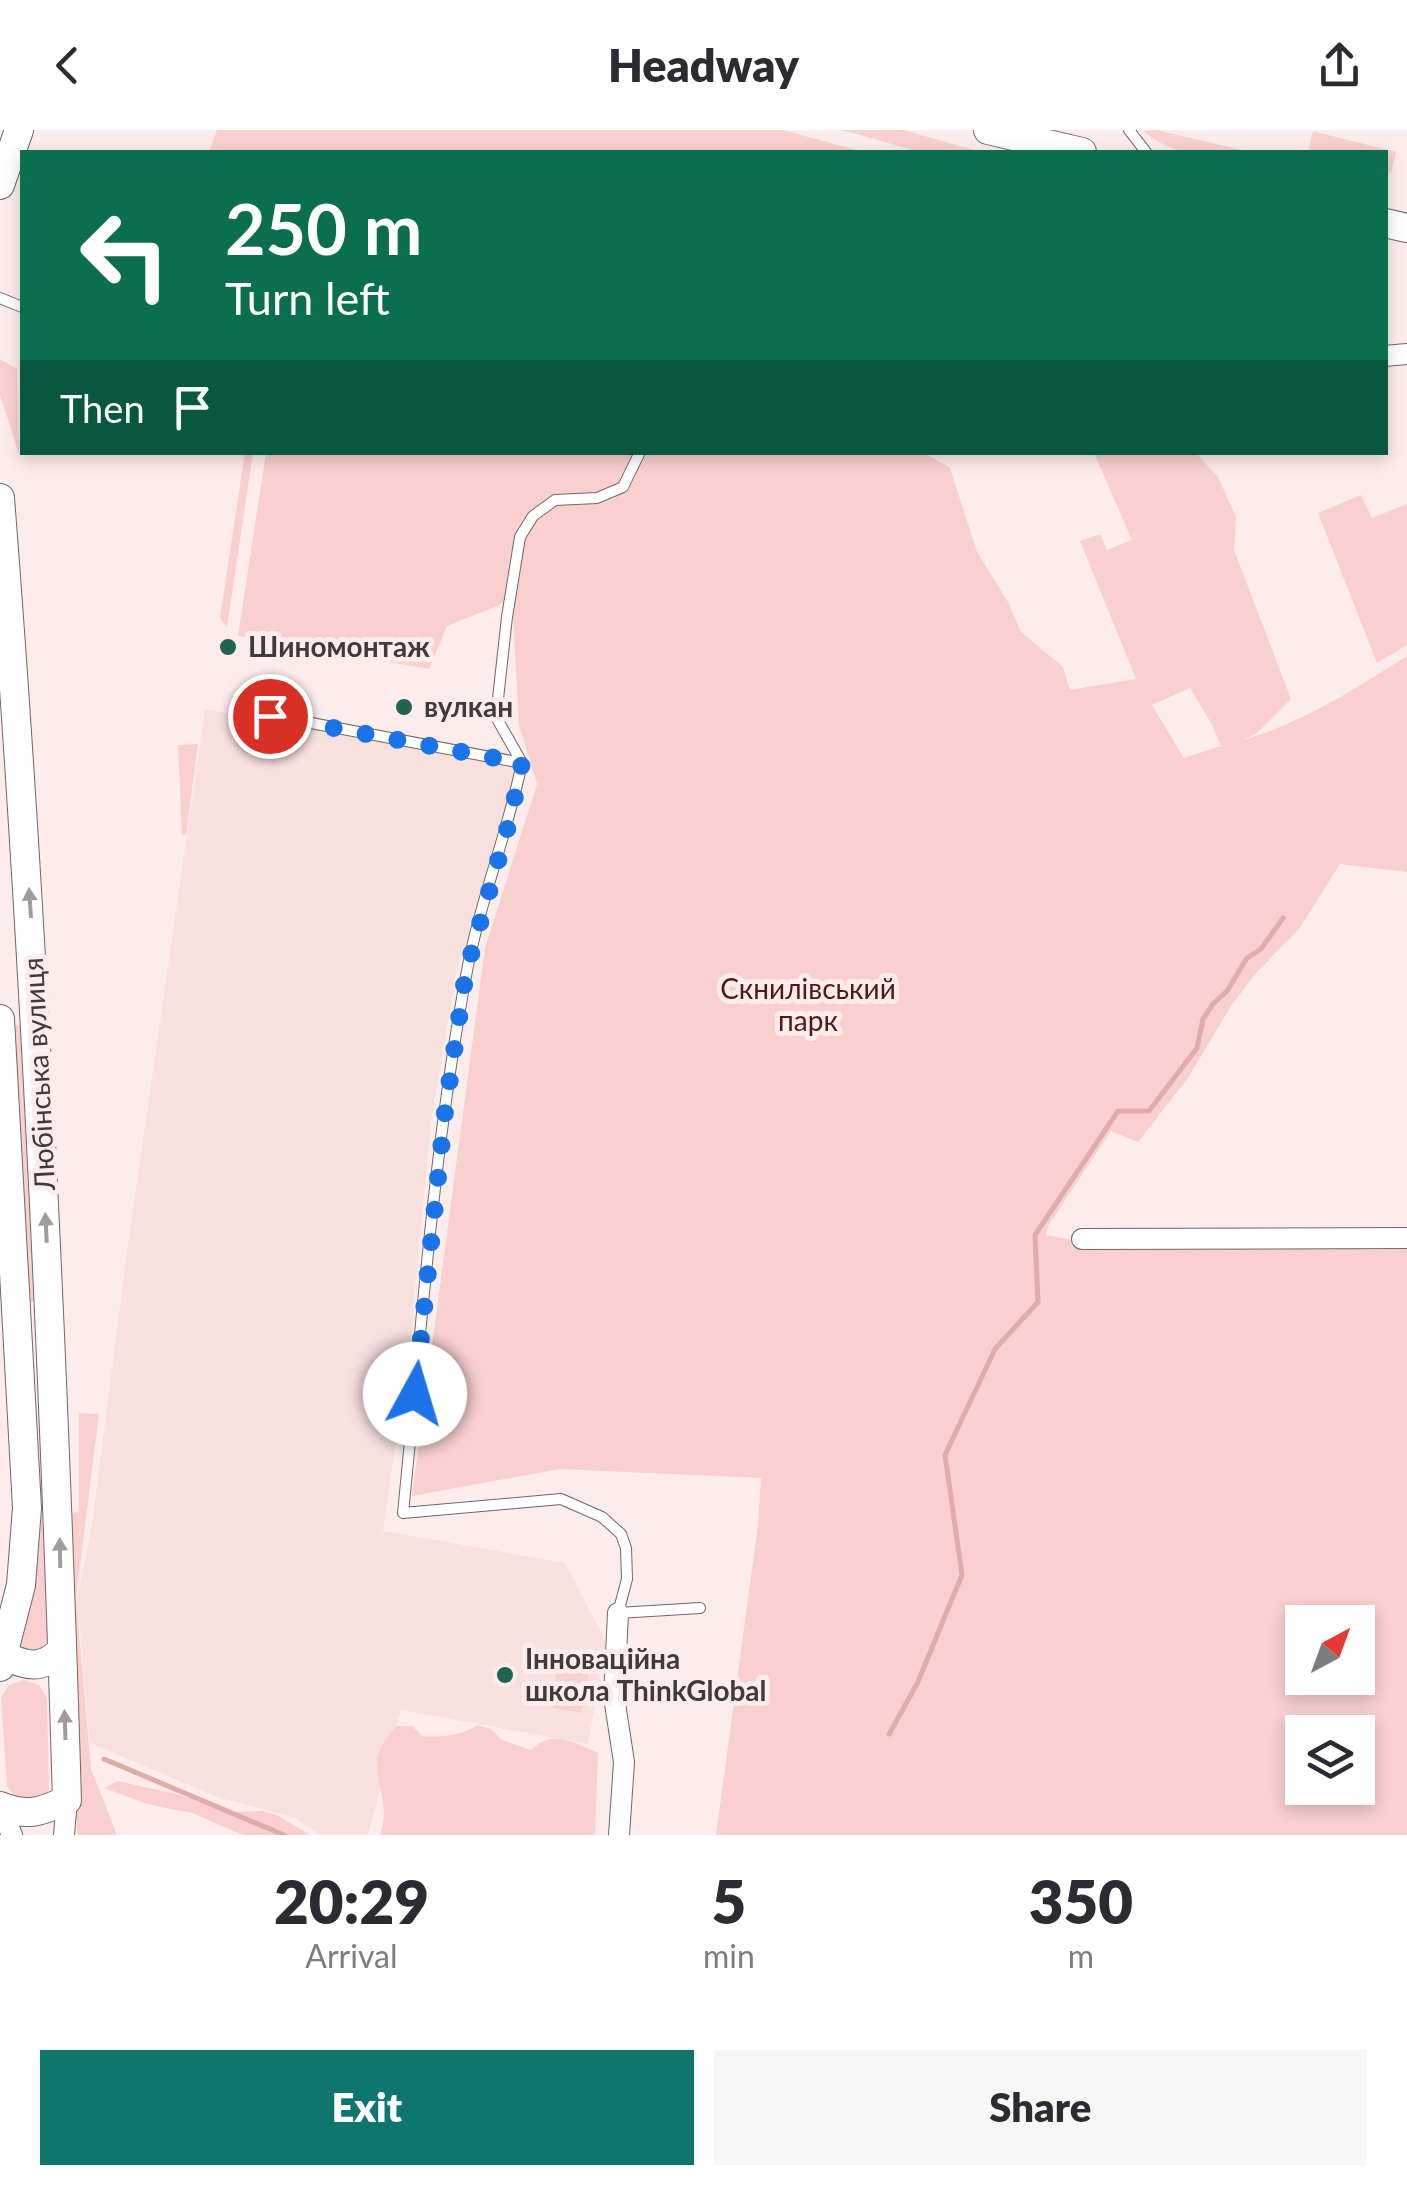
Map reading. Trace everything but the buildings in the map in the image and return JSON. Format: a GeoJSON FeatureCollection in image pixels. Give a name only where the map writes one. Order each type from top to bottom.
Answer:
{"type":"FeatureCollection","features":[{"type":"Feature","properties":{"kind":"street"},"geometry":{"type":"LineString","coordinates":[[1004,132],[1064,143]]}},
{"type":"Feature","properties":{"kind":"street"},"geometry":{"type":"LineString","coordinates":[[0,185],[10,146]]}},
{"type":"Feature","properties":{"kind":"street","name":"Любінська вулиця"},"geometry":{"type":"LineString","coordinates":[[0,498],[37,1030],[56,1410],[67,1800],[64,1835]]}},
{"type":"Feature","properties":{"kind":"street","name":"Любінська вулиця"},"geometry":{"type":"LineString","coordinates":[[0,1020],[14,1376],[28,1508],[21,1585],[2,1661],[36,1666],[51,1661],[62,1650]]}},
{"type":"Feature","properties":{"kind":"street"},"geometry":{"type":"LineString","coordinates":[[1082,1240],[1407,1238]]}},
{"type":"Feature","properties":{"kind":"street"},"geometry":{"type":"LineString","coordinates":[[618,1613],[614,1697],[624,1762],[618,1835]]}},
{"type":"Feature","properties":{"kind":"street"},"geometry":{"type":"LineString","coordinates":[[0,1806],[34,1814],[67,1800]]}},
{"type":"Feature","properties":{"kind":"street"},"geometry":{"type":"LineString","coordinates":[[0,1806],[12,1835]]}},
{"type":"Feature","properties":{"kind":"lane"},"geometry":{"type":"LineString","coordinates":[[1129,130],[1144,150]]}},
{"type":"Feature","properties":{"kind":"lane"},"geometry":{"type":"LineString","coordinates":[[639,455],[623,487],[596,498],[555,500],[534,516],[520,538],[496,717],[522,763],[511,816],[466,972],[445,1112],[402,1513],[560,1499],[602,1517],[621,1534],[626,1548],[627,1580],[618,1613],[700,1608]]}},
{"type":"Feature","properties":{"kind":"lane"},"geometry":{"type":"LineString","coordinates":[[270,716],[522,763]]}},
{"type":"Feature","properties":{"kind":"shaded area"},"geometry":{"type":"Polygon","coordinates":[[[205,709],[517,767],[456,973],[431,1121],[410,1342],[383,1531],[565,1563],[606,1641],[588,1744],[401,1710],[368,1835],[321,1835],[293,1817],[217,1797],[90,1743],[77,1599],[92,1525],[205,709]]]}},
{"type":"Feature","properties":{"kind":"green space"},"geometry":{"type":"Polygon","coordinates":[[[217,130],[783,130],[857,150],[210,150],[217,130]]]}},
{"type":"Feature","properties":{"kind":"green space"},"geometry":{"type":"Polygon","coordinates":[[[843,130],[904,130],[973,150],[912,150],[843,130]]]}},
{"type":"Feature","properties":{"kind":"green space"},"geometry":{"type":"Polygon","coordinates":[[[1157,130],[1242,150],[1178,150],[1143,131],[1157,130]]]}},
{"type":"Feature","properties":{"kind":"green space"},"geometry":{"type":"Polygon","coordinates":[[[1313,131],[1396,152],[1391,173],[1388,150],[1308,150],[1313,131]]]}},
{"type":"Feature","properties":{"kind":"green space"},"geometry":{"type":"Polygon","coordinates":[[[0,359],[17,369],[19,454],[0,395],[0,359]]]}},
{"type":"Feature","properties":{"kind":"green space"},"geometry":{"type":"Polygon","coordinates":[[[245,455],[253,455],[227,627],[220,618],[245,455]]]}},
{"type":"Feature","properties":{"kind":"green space","name":"Скнилівський парк"},"geometry":{"type":"Polygon","coordinates":[[[266,455],[927,455],[950,468],[977,552],[1008,602],[1021,632],[1063,667],[1070,690],[1136,679],[1080,541],[1100,534],[1107,550],[1132,540],[1095,455],[1198,455],[1218,477],[1236,517],[1234,550],[1291,699],[1256,734],[1242,740],[1307,715],[1407,656],[1407,872],[1340,864],[1299,929],[1256,973],[1231,1006],[1188,1078],[1138,1142],[1111,1131],[1048,1226],[1046,1235],[1077,1241],[1407,1242],[1407,1835],[716,1835],[761,1478],[560,1469],[412,1496],[485,948],[537,784],[519,725],[512,600],[447,626],[429,669],[238,636],[266,455]],[[1190,688],[1152,705],[1184,758],[1221,746],[1190,688]]]}},
{"type":"Feature","properties":{"kind":"green space"},"geometry":{"type":"Polygon","coordinates":[[[1361,495],[1372,518],[1407,504],[1407,645],[1377,663],[1318,513],[1361,495]]]}},
{"type":"Feature","properties":{"kind":"green space"},"geometry":{"type":"Polygon","coordinates":[[[198,744],[186,835],[182,835],[178,745],[198,744]]]}},
{"type":"Feature","properties":{"kind":"green space"},"geometry":{"type":"Polygon","coordinates":[[[20,1025],[37,1302],[30,1302],[14,1026],[20,1025]]]}},
{"type":"Feature","properties":{"kind":"green space"},"geometry":{"type":"Polygon","coordinates":[[[79,1413],[99,1414],[76,1597],[91,1769],[117,1835],[77,1835],[70,1513],[79,1512],[79,1413]]]}},
{"type":"Feature","properties":{"kind":"green space"},"geometry":{"type":"Polygon","coordinates":[[[37,1517],[45,1517],[48,1639],[44,1648],[27,1653],[19,1646],[37,1517]]]}},
{"type":"Feature","properties":{"kind":"green space"},"geometry":{"type":"Polygon","coordinates":[[[561,1649],[592,1655],[581,1713],[550,1707],[561,1649]]]}},
{"type":"Feature","properties":{"kind":"green space"},"geometry":{"type":"Polygon","coordinates":[[[24,1680],[39,1685],[47,1698],[49,1790],[38,1800],[16,1798],[7,1786],[1,1698],[9,1685],[24,1680]]]}},
{"type":"Feature","properties":{"kind":"green space"},"geometry":{"type":"Polygon","coordinates":[[[478,1725],[491,1729],[502,1740],[531,1750],[539,1743],[555,1739],[598,1753],[595,1835],[380,1835],[384,1819],[378,1754],[397,1726],[412,1726],[422,1736],[436,1737],[478,1725]]]}},
{"type":"Feature","properties":{"kind":"green space"},"geometry":{"type":"Polygon","coordinates":[[[118,1781],[234,1812],[263,1811],[310,1835],[243,1835],[192,1813],[147,1804],[104,1788],[118,1781]]]}},
{"type":"Feature","properties":{"kind":"waterway"},"geometry":{"type":"LineString","coordinates":[[889,1734],[917,1684],[962,1575],[945,1455],[995,1349],[1038,1302],[1035,1235],[1118,1111],[1149,1111],[1197,1048],[1203,1019],[1213,1004],[1283,918]]}},
{"type":"Feature","properties":{"kind":"waterway"},"geometry":{"type":"LineString","coordinates":[[104,1759],[284,1835]]}},
{"type":"Feature","properties":{"kind":"place","name":"Шиномонтаж"},"geometry":{"type":"Point","coordinates":[228,647]}},
{"type":"Feature","properties":{"kind":"place","name":"вулкан"},"geometry":{"type":"Point","coordinates":[404,707]}},
{"type":"Feature","properties":{"kind":"place","name":"Інноваційна школа ThinkGlobal"},"geometry":{"type":"Point","coordinates":[505,1675]}},
{"type":"Feature","properties":{"kind":"route"},"geometry":{"type":"LineString","coordinates":[[270,716],[522,763],[511,816],[466,972],[445,1112],[415,1394]]}}]}
